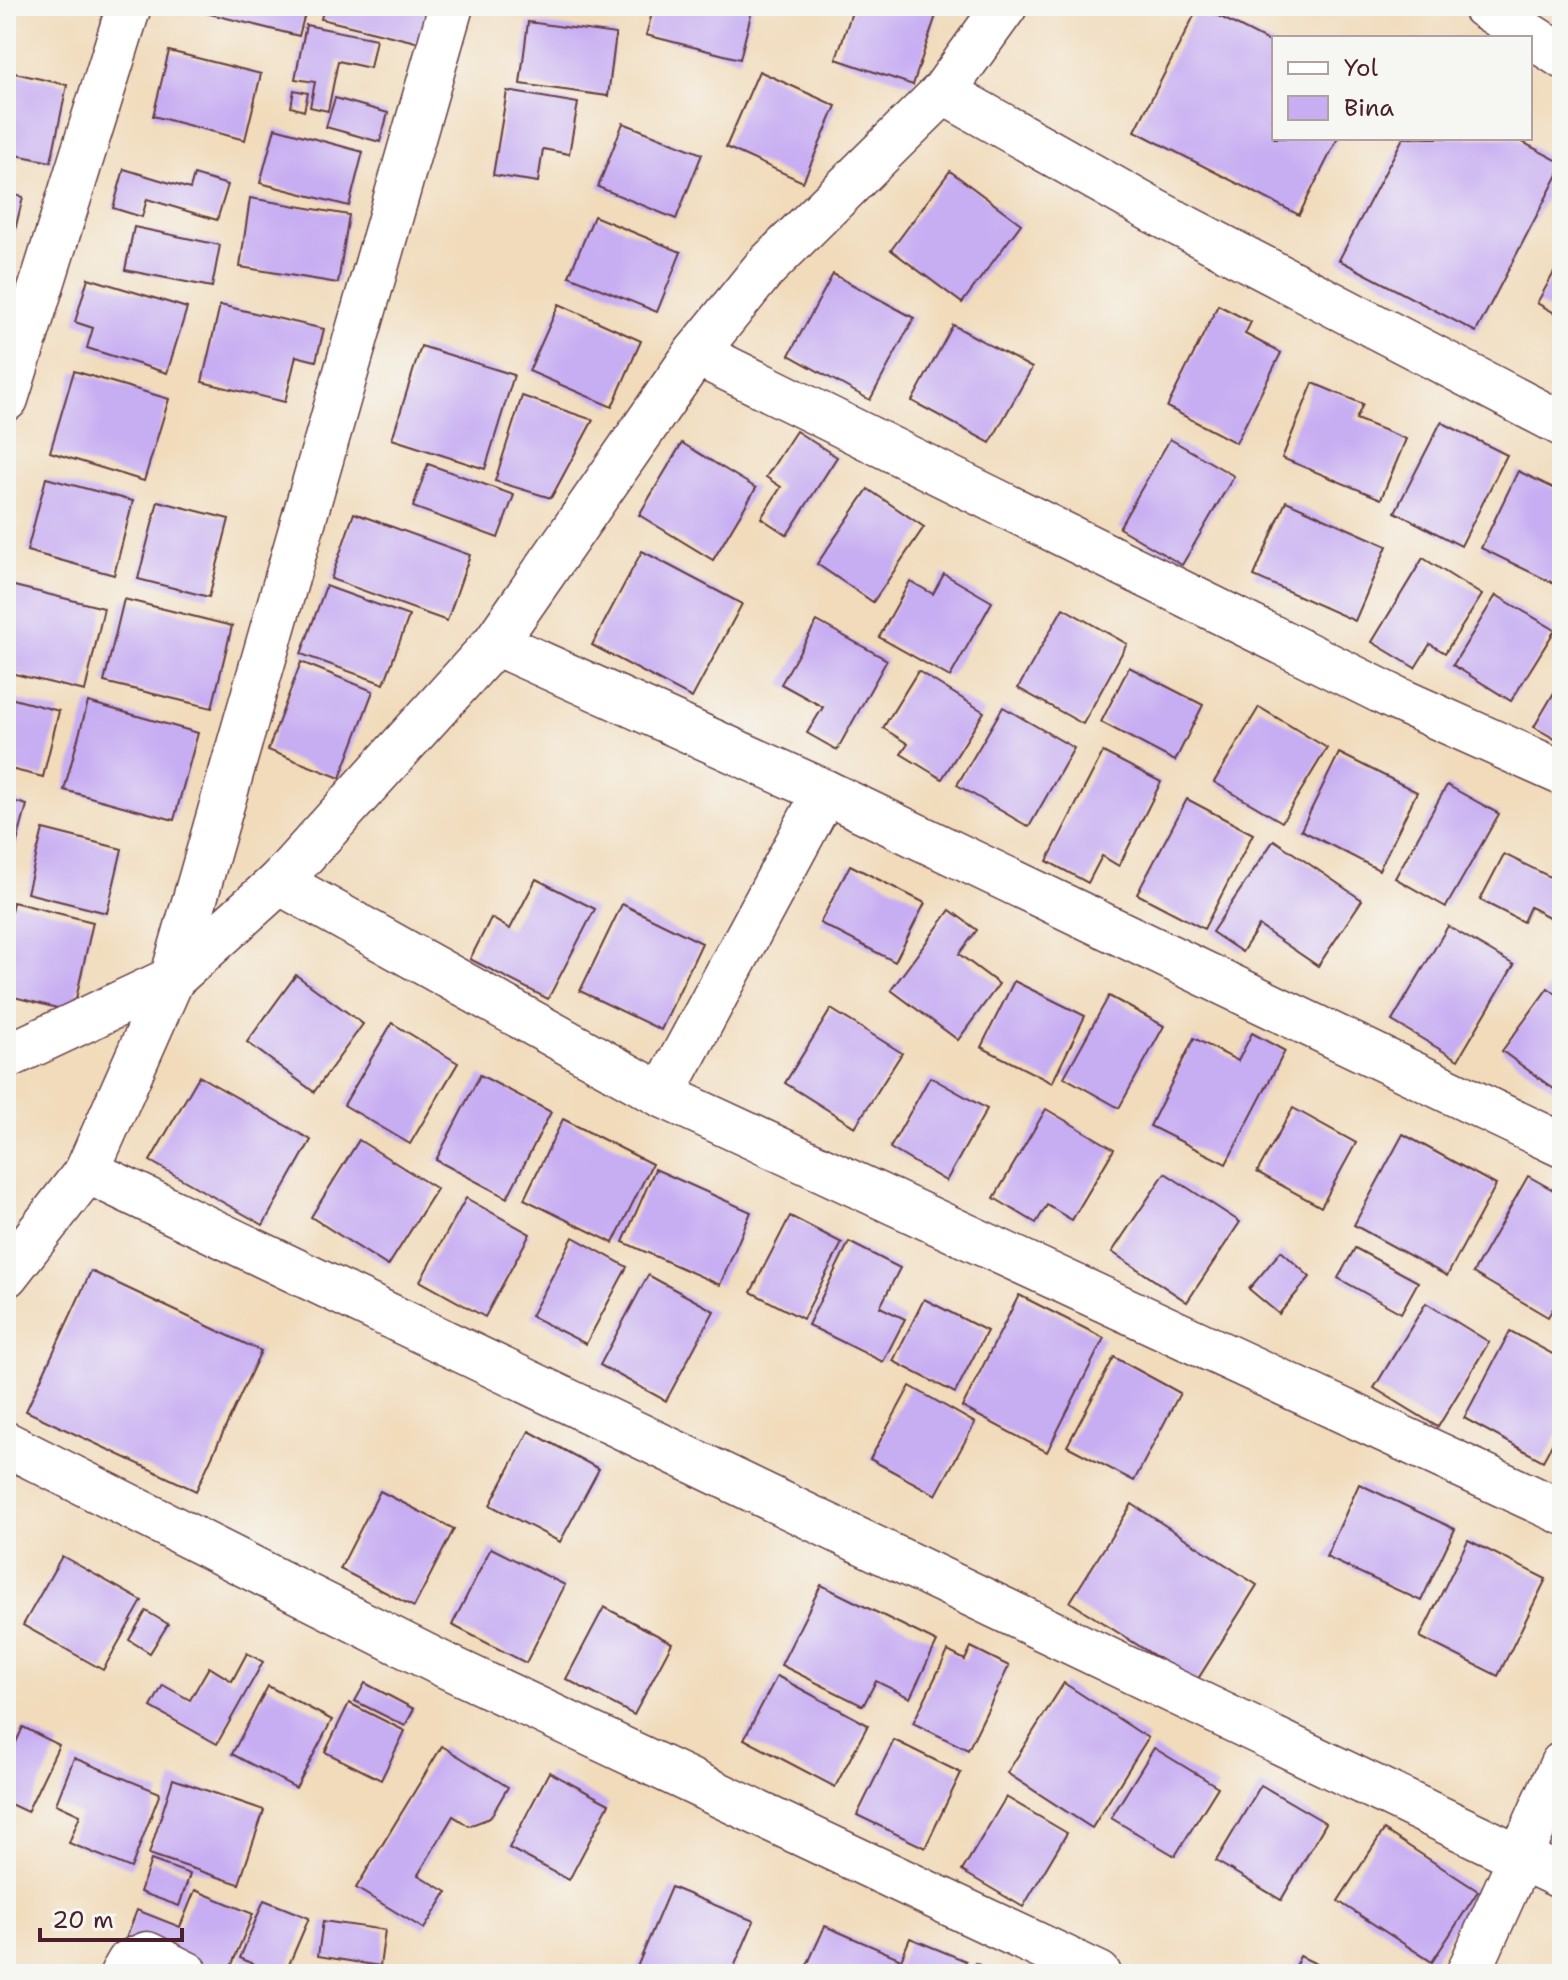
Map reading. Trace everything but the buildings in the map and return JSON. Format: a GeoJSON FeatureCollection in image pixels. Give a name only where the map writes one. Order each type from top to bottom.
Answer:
{"type":"FeatureCollection","features":[{"type":"Feature","properties":{"kind":"street"},"geometry":{"type":"LineString","coordinates":[[6,399],[129,6]]}},
{"type":"Feature","properties":{"kind":"street"},"geometry":{"type":"LineString","coordinates":[[6,1275],[87,1171],[172,979],[451,6]]}},
{"type":"Feature","properties":{"kind":"street"},"geometry":{"type":"LineString","coordinates":[[6,1057],[172,979],[279,882],[495,643],[696,353],[763,270],[943,92],[1005,6]]}},
{"type":"Feature","properties":{"kind":"street"},"geometry":{"type":"LineString","coordinates":[[1484,6],[1531,36]]}},
{"type":"Feature","properties":{"kind":"street"},"geometry":{"type":"LineString","coordinates":[[1532,37],[1562,56]]}},
{"type":"Feature","properties":{"kind":"street"},"geometry":{"type":"LineString","coordinates":[[943,92],[1154,211],[1562,424]]}},
{"type":"Feature","properties":{"kind":"street"},"geometry":{"type":"LineString","coordinates":[[696,353],[1397,699],[1562,773]]}},
{"type":"Feature","properties":{"kind":"street"},"geometry":{"type":"LineString","coordinates":[[495,643],[825,792],[1562,1145]]}},
{"type":"Feature","properties":{"kind":"street"},"geometry":{"type":"LineString","coordinates":[[662,1095],[825,792]]}},
{"type":"Feature","properties":{"kind":"street"},"geometry":{"type":"LineString","coordinates":[[279,882],[662,1095],[1562,1512]]}},
{"type":"Feature","properties":{"kind":"street"},"geometry":{"type":"LineString","coordinates":[[87,1171],[1562,1877]]}},
{"type":"Feature","properties":{"kind":"street"},"geometry":{"type":"LineString","coordinates":[[6,1444],[440,1663],[1099,1974]]}},
{"type":"Feature","properties":{"kind":"street"},"geometry":{"type":"LineString","coordinates":[[1468,1974],[1562,1764]]}},
{"type":"Feature","properties":{"kind":"street"},"geometry":{"type":"LineString","coordinates":[[122,1974],[129,1962],[147,1954],[187,1974]]}}]}
